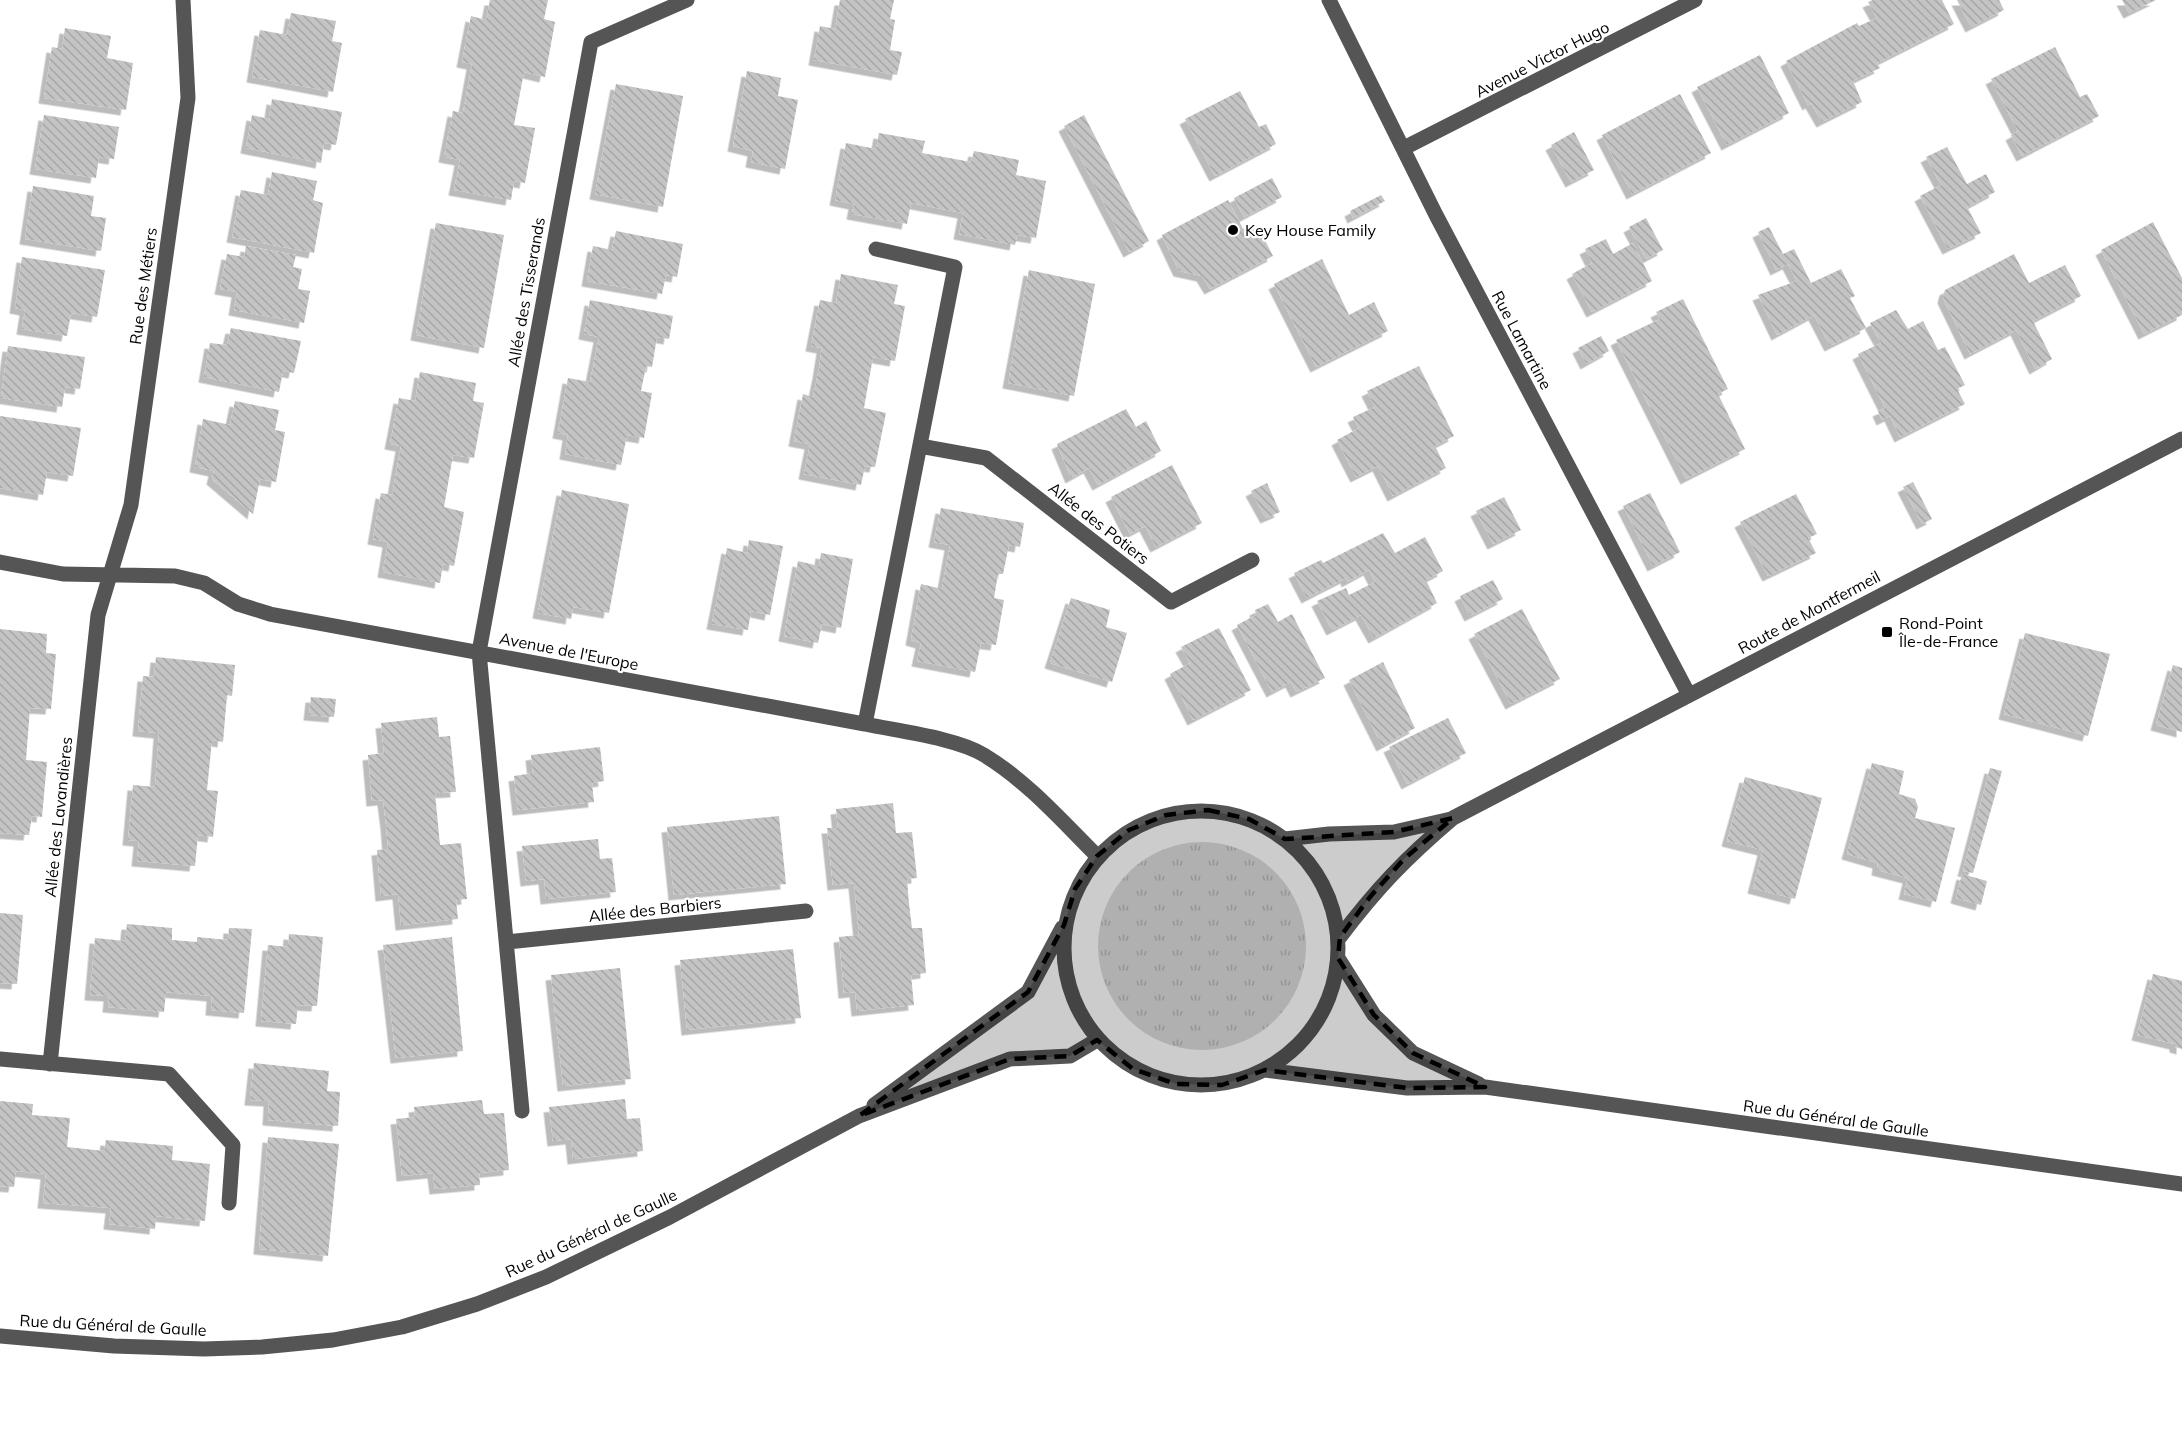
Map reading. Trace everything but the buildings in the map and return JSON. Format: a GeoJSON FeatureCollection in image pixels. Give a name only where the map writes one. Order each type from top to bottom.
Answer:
{"type":"FeatureCollection","features":[{"type":"Feature","properties":{"kind":"street","name":"Rue des Métiers"},"geometry":{"type":"LineString","coordinates":[[112,575],[131,505],[188,98],[183,0]]}},
{"type":"Feature","properties":{"kind":"street","name":"Allée des Tisserands"},"geometry":{"type":"LineString","coordinates":[[479,652],[591,42],[687,0]]}},
{"type":"Feature","properties":{"kind":"street","name":"Rue Lamartine"},"geometry":{"type":"LineString","coordinates":[[1329,0],[1436,215],[1689,695]]}},
{"type":"Feature","properties":{"kind":"street","name":"Avenue Victor Hugo"},"geometry":{"type":"LineString","coordinates":[[1404,148],[1695,0]]}},
{"type":"Feature","properties":{"kind":"street"},"geometry":{"type":"LineString","coordinates":[[865,724],[956,267],[876,249]]}},
{"type":"Feature","properties":{"kind":"street","name":"Route de Montfermeil"},"geometry":{"type":"LineString","coordinates":[[1340,938],[1370,897],[1404,859],[1454,818],[2182,439]]}},
{"type":"Feature","properties":{"kind":"street","name":"Allée des Potiers"},"geometry":{"type":"LineString","coordinates":[[920,446],[986,458],[1171,602],[1252,560]]}},
{"type":"Feature","properties":{"kind":"street","name":"Avenue de l'Europe"},"geometry":{"type":"LineString","coordinates":[[0,562],[63,574],[175,576],[204,583],[238,604],[270,614],[865,724],[954,744],[984,754],[1037,796],[1096,856]]}},
{"type":"Feature","properties":{"kind":"street","name":"Allée des Lavandières"},"geometry":{"type":"LineString","coordinates":[[50,1064],[98,615],[112,575]]}},
{"type":"Feature","properties":{"kind":"street"},"geometry":{"type":"LineString","coordinates":[[479,652],[522,1111]]}},
{"type":"Feature","properties":{"kind":"street"},"geometry":{"type":"LineString","coordinates":[[1208,810],[1249,819],[1284,839],[1310,864],[1328,896],[1340,938],[1327,1003],[1302,1042],[1265,1070],[1222,1085],[1176,1084],[1133,1069],[1097,1040],[1063,964],[1064,925],[1075,889],[1096,856],[1128,830],[1166,815],[1208,810]]}},
{"type":"Feature","properties":{"kind":"street","name":"Route de Montfermeil"},"geometry":{"type":"LineString","coordinates":[[1284,839],[1329,834],[1394,832],[1454,818]]}},
{"type":"Feature","properties":{"kind":"street","name":"Allée des Barbiers"},"geometry":{"type":"LineString","coordinates":[[507,942],[806,911]]}},
{"type":"Feature","properties":{"kind":"street","name":"Rue du Général de Gaulle"},"geometry":{"type":"LineString","coordinates":[[859,1116],[1028,993],[1064,925]]}},
{"type":"Feature","properties":{"kind":"street","name":"Rue du Général de Gaulle"},"geometry":{"type":"LineString","coordinates":[[1338,957],[1374,1015],[1413,1053],[1485,1087]]}},
{"type":"Feature","properties":{"kind":"street","name":"Rue du Général de Gaulle"},"geometry":{"type":"LineString","coordinates":[[0,1336],[114,1346],[204,1349],[262,1347],[333,1340],[402,1327],[477,1304],[546,1277],[670,1217],[859,1116],[1010,1059],[1070,1056],[1097,1040]]}},
{"type":"Feature","properties":{"kind":"street"},"geometry":{"type":"LineString","coordinates":[[0,1059],[169,1074],[233,1145],[229,1203]]}},
{"type":"Feature","properties":{"kind":"street","name":"Rue du Général de Gaulle"},"geometry":{"type":"LineString","coordinates":[[1265,1070],[1407,1088],[1485,1087],[2182,1184]]}},
{"type":"Feature","properties":{"kind":"highlighted area"},"geometry":{"type":"Polygon","coordinates":[[[1208,810],[1249,819],[1285,839],[1394,832],[1453,818],[1404,859],[1370,897],[1340,937],[1338,958],[1374,1015],[1413,1053],[1485,1087],[1407,1088],[1265,1070],[1222,1085],[1176,1084],[1133,1069],[1097,1040],[1070,1056],[1010,1059],[859,1116],[1028,992],[1064,925],[1075,889],[1097,856],[1129,830],[1166,815],[1208,810]]]}},
{"type":"Feature","properties":{"kind":"green space"},"geometry":{"type":"Polygon","coordinates":[[[1202,842],[1222,844],[1251,854],[1282,880],[1298,906],[1304,926],[1306,946],[1304,966],[1294,995],[1268,1026],[1242,1042],[1222,1048],[1202,1050],[1182,1048],[1153,1038],[1122,1012],[1106,986],[1100,966],[1098,946],[1100,926],[1110,897],[1136,866],[1162,850],[1182,844],[1202,842]]]}},
{"type":"Feature","properties":{"kind":"place","name":"Key House Family"},"geometry":{"type":"Point","coordinates":[1233,230]}},
{"type":"Feature","properties":{"kind":"place","name":"Rond-Point Île-de-France"},"geometry":{"type":"Point","coordinates":[1887,632]}}]}
